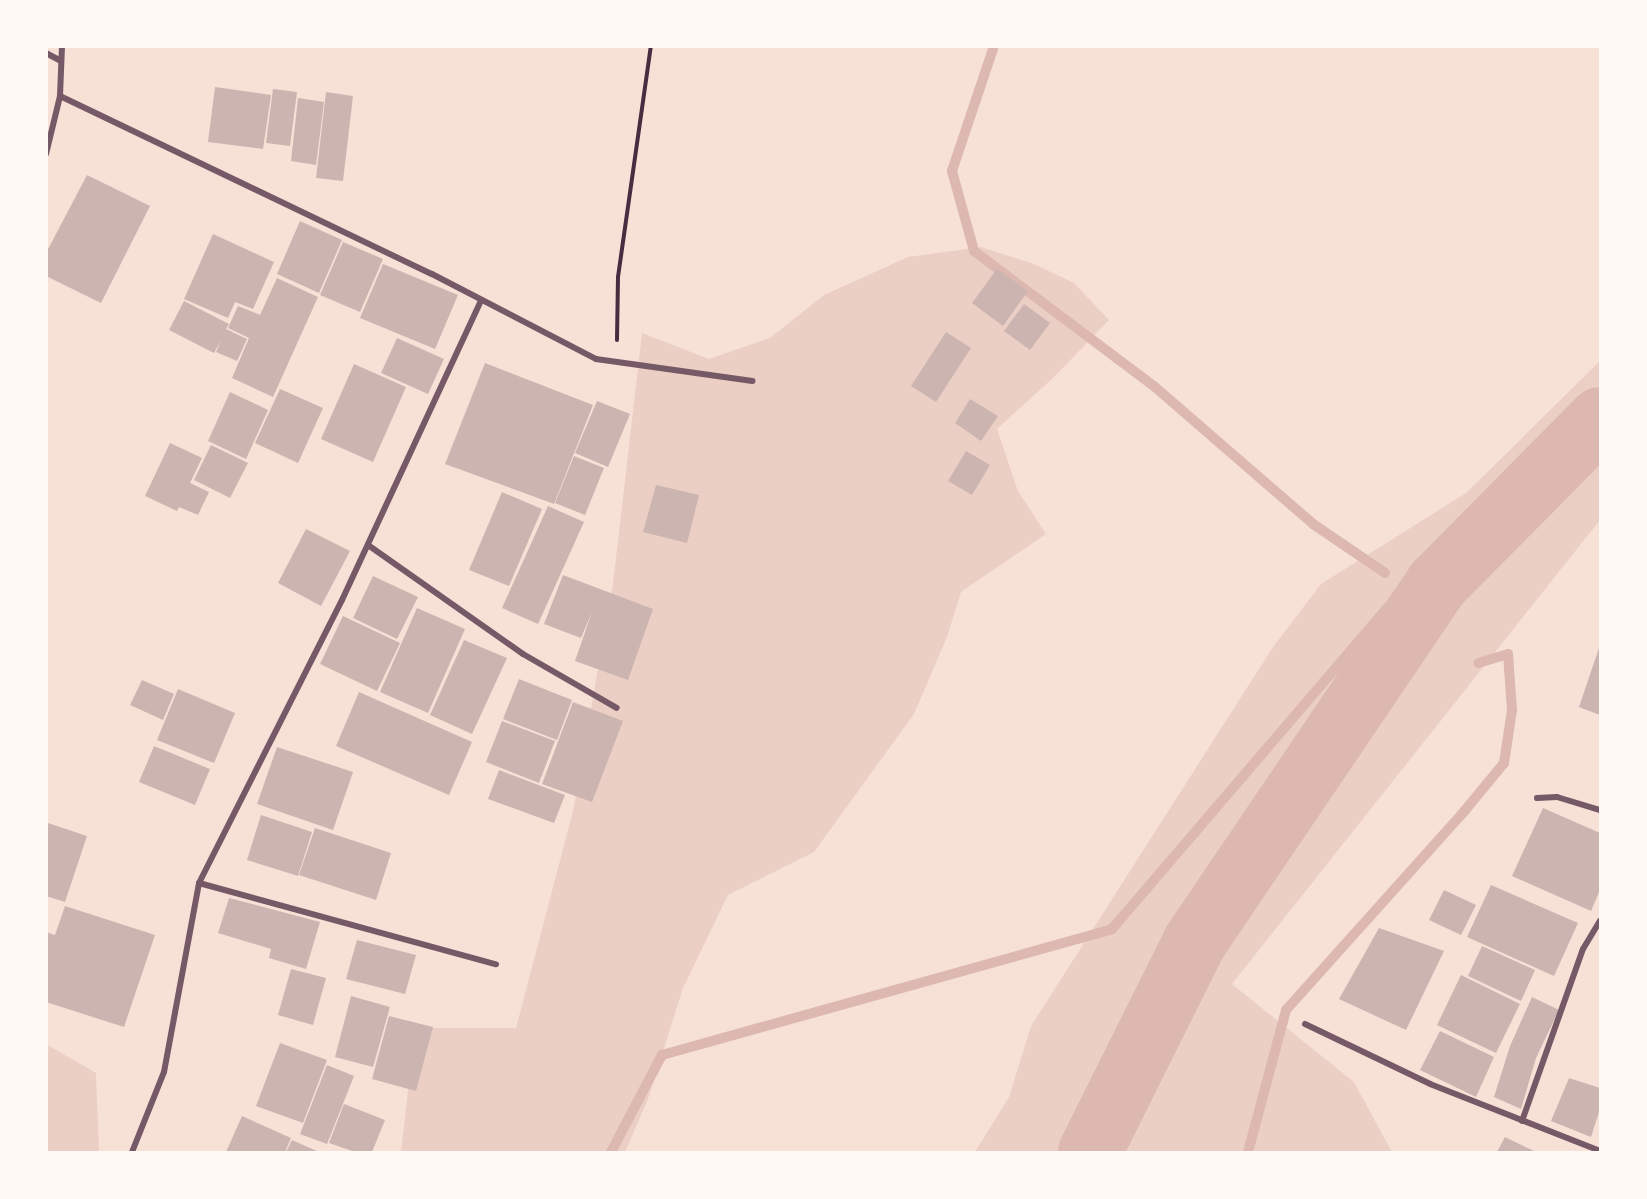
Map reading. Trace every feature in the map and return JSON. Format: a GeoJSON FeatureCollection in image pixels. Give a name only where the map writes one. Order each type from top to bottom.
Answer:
{"type":"FeatureCollection","features":[{"type":"Feature","properties":{"kind":"street"},"geometry":{"type":"LineString","coordinates":[[46,154],[60,96],[62,46]]}},
{"type":"Feature","properties":{"kind":"street"},"geometry":{"type":"LineString","coordinates":[[46,53],[61,61]]}},
{"type":"Feature","properties":{"kind":"street"},"geometry":{"type":"LineString","coordinates":[[60,96],[432,274],[596,359],[752,381]]}},
{"type":"Feature","properties":{"kind":"street"},"geometry":{"type":"LineString","coordinates":[[132,1152],[164,1072],[199,883],[368,545],[481,301]]}},
{"type":"Feature","properties":{"kind":"street"},"geometry":{"type":"LineString","coordinates":[[368,545],[524,654],[617,708]]}},
{"type":"Feature","properties":{"kind":"street"},"geometry":{"type":"LineString","coordinates":[[1537,798],[1557,797],[1600,810]]}},
{"type":"Feature","properties":{"kind":"street"},"geometry":{"type":"LineString","coordinates":[[199,883],[496,964]]}},
{"type":"Feature","properties":{"kind":"street"},"geometry":{"type":"LineString","coordinates":[[1522,1121],[1583,949],[1600,921]]}},
{"type":"Feature","properties":{"kind":"street"},"geometry":{"type":"LineString","coordinates":[[1305,1024],[1430,1084],[1600,1152]]}},
{"type":"Feature","properties":{"kind":"path"},"geometry":{"type":"LineString","coordinates":[[617,363],[618,277],[651,46]]}},
{"type":"Feature","properties":{"kind":"shaded area"},"geometry":{"type":"Polygon","coordinates":[[[981,247],[1034,264],[1074,283],[1109,320],[1054,377],[997,429],[1018,491],[1046,534],[961,592],[947,637],[914,714],[814,852],[728,895],[683,988],[648,1099],[625,1152],[401,1152],[415,1028],[516,1028],[573,811],[613,584],[642,333],[709,359],[770,338],[824,295],[908,257],[981,247]]]}},
{"type":"Feature","properties":{"kind":"shaded area"},"geometry":{"type":"Polygon","coordinates":[[[1600,361],[1600,520],[1232,984],[1354,1082],[1392,1152],[975,1152],[1009,1097],[1031,1026],[1273,647],[1321,584],[1466,493],[1600,361]]]}},
{"type":"Feature","properties":{"kind":"shaded area"},"geometry":{"type":"Polygon","coordinates":[[[46,1044],[96,1073],[99,1152],[47,1152],[46,1044]]]}},
{"type":"Feature","properties":{"kind":"building"},"geometry":{"type":"Polygon","coordinates":[[[215,87],[271,95],[263,149],[208,142],[215,87]]]}},
{"type":"Feature","properties":{"kind":"building"},"geometry":{"type":"Polygon","coordinates":[[[273,89],[297,92],[290,146],[266,143],[273,89]]]}},
{"type":"Feature","properties":{"kind":"building"},"geometry":{"type":"Polygon","coordinates":[[[326,92],[353,96],[343,181],[316,178],[326,92]]]}},
{"type":"Feature","properties":{"kind":"building"},"geometry":{"type":"Polygon","coordinates":[[[298,98],[324,102],[316,165],[291,161],[298,98]]]}},
{"type":"Feature","properties":{"kind":"building"},"geometry":{"type":"Polygon","coordinates":[[[87,175],[150,206],[101,303],[46,276],[46,253],[87,175]]]}},
{"type":"Feature","properties":{"kind":"building"},"geometry":{"type":"Polygon","coordinates":[[[300,221],[342,240],[319,293],[277,274],[300,221]]]}},
{"type":"Feature","properties":{"kind":"building"},"geometry":{"type":"Polygon","coordinates":[[[213,234],[274,262],[253,309],[235,302],[228,318],[184,299],[213,234]]]}},
{"type":"Feature","properties":{"kind":"building"},"geometry":{"type":"Polygon","coordinates":[[[343,242],[383,259],[360,312],[320,295],[343,242]]]}},
{"type":"Feature","properties":{"kind":"building"},"geometry":{"type":"Polygon","coordinates":[[[383,264],[458,295],[435,349],[360,318],[383,264]]]}},
{"type":"Feature","properties":{"kind":"building"},"geometry":{"type":"Polygon","coordinates":[[[997,269],[1028,291],[1003,326],[972,303],[997,269]]]}},
{"type":"Feature","properties":{"kind":"building"},"geometry":{"type":"Polygon","coordinates":[[[277,278],[318,297],[273,397],[232,378],[249,338],[228,328],[238,306],[260,315],[277,278]]]}},
{"type":"Feature","properties":{"kind":"building"},"geometry":{"type":"Polygon","coordinates":[[[184,301],[229,324],[226,329],[247,339],[237,361],[216,352],[221,340],[214,353],[169,330],[184,301]]]}},
{"type":"Feature","properties":{"kind":"building"},"geometry":{"type":"Polygon","coordinates":[[[1024,304],[1050,323],[1030,350],[1004,331],[1024,304]]]}},
{"type":"Feature","properties":{"kind":"building"},"geometry":{"type":"Polygon","coordinates":[[[946,332],[971,348],[936,402],[911,386],[946,332]]]}},
{"type":"Feature","properties":{"kind":"building"},"geometry":{"type":"Polygon","coordinates":[[[397,338],[444,359],[428,394],[381,373],[397,338]]]}},
{"type":"Feature","properties":{"kind":"building"},"geometry":{"type":"Polygon","coordinates":[[[485,363],[593,405],[554,504],[445,464],[485,363]]]}},
{"type":"Feature","properties":{"kind":"building"},"geometry":{"type":"Polygon","coordinates":[[[354,364],[406,387],[373,462],[321,439],[354,364]]]}},
{"type":"Feature","properties":{"kind":"building"},"geometry":{"type":"Polygon","coordinates":[[[280,389],[323,408],[298,463],[255,443],[280,389]]]}},
{"type":"Feature","properties":{"kind":"building"},"geometry":{"type":"Polygon","coordinates":[[[230,392],[268,410],[246,459],[208,441],[230,392]]]}},
{"type":"Feature","properties":{"kind":"building"},"geometry":{"type":"Polygon","coordinates":[[[970,399],[998,416],[981,441],[955,423],[970,399]]]}},
{"type":"Feature","properties":{"kind":"building"},"geometry":{"type":"Polygon","coordinates":[[[597,401],[630,414],[608,467],[575,453],[597,401]]]}},
{"type":"Feature","properties":{"kind":"building"},"geometry":{"type":"Polygon","coordinates":[[[170,443],[202,458],[190,483],[209,492],[198,515],[179,507],[177,511],[145,496],[170,443]]]}},
{"type":"Feature","properties":{"kind":"building"},"geometry":{"type":"Polygon","coordinates":[[[211,445],[248,463],[230,498],[194,480],[211,445]]]}},
{"type":"Feature","properties":{"kind":"building"},"geometry":{"type":"Polygon","coordinates":[[[966,451],[990,465],[972,495],[948,481],[966,451]]]}},
{"type":"Feature","properties":{"kind":"building"},"geometry":{"type":"Polygon","coordinates":[[[574,456],[604,468],[585,515],[555,503],[574,456]]]}},
{"type":"Feature","properties":{"kind":"building"},"geometry":{"type":"Polygon","coordinates":[[[656,485],[699,495],[687,543],[643,532],[656,485]]]}},
{"type":"Feature","properties":{"kind":"building"},"geometry":{"type":"Polygon","coordinates":[[[502,492],[542,509],[509,586],[469,570],[502,492]]]}},
{"type":"Feature","properties":{"kind":"building"},"geometry":{"type":"Polygon","coordinates":[[[548,506],[584,522],[538,624],[502,608],[548,506]]]}},
{"type":"Feature","properties":{"kind":"building"},"geometry":{"type":"Polygon","coordinates":[[[306,529],[350,551],[321,606],[278,583],[306,529]]]}},
{"type":"Feature","properties":{"kind":"building"},"geometry":{"type":"Polygon","coordinates":[[[563,575],[653,609],[628,680],[575,661],[592,612],[581,638],[544,624],[563,575]]]}},
{"type":"Feature","properties":{"kind":"building"},"geometry":{"type":"Polygon","coordinates":[[[373,576],[418,597],[397,639],[353,618],[373,576]]]}},
{"type":"Feature","properties":{"kind":"building"},"geometry":{"type":"Polygon","coordinates":[[[417,608],[465,629],[428,713],[380,692],[417,608]]]}},
{"type":"Feature","properties":{"kind":"building"},"geometry":{"type":"Polygon","coordinates":[[[343,616],[400,643],[377,691],[320,664],[343,616]]]}},
{"type":"Feature","properties":{"kind":"building"},"geometry":{"type":"Polygon","coordinates":[[[464,640],[507,658],[472,734],[430,715],[464,640]]]}},
{"type":"Feature","properties":{"kind":"building"},"geometry":{"type":"Polygon","coordinates":[[[1600,645],[1600,715],[1579,707],[1600,645]]]}},
{"type":"Feature","properties":{"kind":"building"},"geometry":{"type":"Polygon","coordinates":[[[519,679],[572,700],[557,740],[503,719],[519,679]]]}},
{"type":"Feature","properties":{"kind":"building"},"geometry":{"type":"Polygon","coordinates":[[[142,680],[174,694],[163,720],[130,705],[142,680]]]}},
{"type":"Feature","properties":{"kind":"building"},"geometry":{"type":"Polygon","coordinates":[[[178,689],[235,713],[214,763],[157,740],[178,689]]]}},
{"type":"Feature","properties":{"kind":"building"},"geometry":{"type":"Polygon","coordinates":[[[359,692],[472,742],[449,795],[336,746],[359,692]]]}},
{"type":"Feature","properties":{"kind":"building"},"geometry":{"type":"Polygon","coordinates":[[[573,702],[623,721],[592,802],[542,784],[573,702]]]}},
{"type":"Feature","properties":{"kind":"building"},"geometry":{"type":"Polygon","coordinates":[[[502,721],[555,741],[539,783],[486,762],[502,721]]]}},
{"type":"Feature","properties":{"kind":"building"},"geometry":{"type":"Polygon","coordinates":[[[154,746],[210,769],[195,805],[139,782],[154,746]]]}},
{"type":"Feature","properties":{"kind":"building"},"geometry":{"type":"Polygon","coordinates":[[[277,747],[353,772],[333,830],[257,804],[277,747]]]}},
{"type":"Feature","properties":{"kind":"building"},"geometry":{"type":"Polygon","coordinates":[[[499,770],[565,795],[554,823],[488,799],[499,770]]]}},
{"type":"Feature","properties":{"kind":"building"},"geometry":{"type":"Polygon","coordinates":[[[1543,808],[1600,833],[1600,890],[1591,911],[1512,876],[1543,808]]]}},
{"type":"Feature","properties":{"kind":"building"},"geometry":{"type":"Polygon","coordinates":[[[261,815],[312,832],[298,876],[247,860],[261,815]]]}},
{"type":"Feature","properties":{"kind":"building"},"geometry":{"type":"Polygon","coordinates":[[[48,823],[87,836],[65,902],[46,896],[48,823]]]}},
{"type":"Feature","properties":{"kind":"building"},"geometry":{"type":"Polygon","coordinates":[[[315,828],[391,853],[376,900],[299,875],[315,828]]]}},
{"type":"Feature","properties":{"kind":"building"},"geometry":{"type":"Polygon","coordinates":[[[1491,885],[1578,923],[1554,976],[1467,937],[1491,885]]]}},
{"type":"Feature","properties":{"kind":"building"},"geometry":{"type":"Polygon","coordinates":[[[1444,890],[1476,905],[1461,935],[1429,920],[1444,890]]]}},
{"type":"Feature","properties":{"kind":"building"},"geometry":{"type":"Polygon","coordinates":[[[229,898],[320,922],[306,969],[269,958],[271,949],[218,933],[229,898]]]}},
{"type":"Feature","properties":{"kind":"building"},"geometry":{"type":"Polygon","coordinates":[[[65,906],[155,935],[124,1027],[46,1002],[46,932],[55,935],[65,906]]]}},
{"type":"Feature","properties":{"kind":"building"},"geometry":{"type":"Polygon","coordinates":[[[1379,928],[1444,951],[1406,1030],[1339,999],[1379,928]]]}},
{"type":"Feature","properties":{"kind":"building"},"geometry":{"type":"Polygon","coordinates":[[[357,940],[416,955],[405,994],[346,979],[357,940]]]}},
{"type":"Feature","properties":{"kind":"building"},"geometry":{"type":"Polygon","coordinates":[[[1482,946],[1535,970],[1521,1001],[1468,976],[1482,946]]]}},
{"type":"Feature","properties":{"kind":"building"},"geometry":{"type":"Polygon","coordinates":[[[291,969],[326,978],[313,1025],[278,1015],[291,969]]]}},
{"type":"Feature","properties":{"kind":"building"},"geometry":{"type":"Polygon","coordinates":[[[1461,975],[1520,1004],[1496,1053],[1437,1025],[1461,975]]]}},
{"type":"Feature","properties":{"kind":"building"},"geometry":{"type":"Polygon","coordinates":[[[351,996],[390,1007],[373,1067],[335,1057],[351,996]]]}},
{"type":"Feature","properties":{"kind":"building"},"geometry":{"type":"Polygon","coordinates":[[[1532,997],[1559,1010],[1536,1058],[1521,1109],[1494,1097],[1510,1046],[1532,997]]]}},
{"type":"Feature","properties":{"kind":"building"},"geometry":{"type":"Polygon","coordinates":[[[389,1016],[433,1027],[416,1091],[372,1079],[389,1016]]]}},
{"type":"Feature","properties":{"kind":"building"},"geometry":{"type":"Polygon","coordinates":[[[1440,1031],[1494,1057],[1476,1097],[1420,1070],[1440,1031]]]}},
{"type":"Feature","properties":{"kind":"building"},"geometry":{"type":"Polygon","coordinates":[[[280,1043],[327,1060],[303,1123],[256,1106],[280,1043]]]}},
{"type":"Feature","properties":{"kind":"building"},"geometry":{"type":"Polygon","coordinates":[[[327,1065],[354,1076],[327,1144],[300,1134],[327,1065]]]}},
{"type":"Feature","properties":{"kind":"building"},"geometry":{"type":"Polygon","coordinates":[[[1569,1078],[1600,1088],[1600,1109],[1591,1137],[1551,1121],[1569,1078]]]}},
{"type":"Feature","properties":{"kind":"building"},"geometry":{"type":"Polygon","coordinates":[[[344,1104],[385,1120],[372,1152],[355,1152],[329,1143],[344,1104]]]}},
{"type":"Feature","properties":{"kind":"building"},"geometry":{"type":"Polygon","coordinates":[[[242,1116],[291,1138],[285,1152],[226,1152],[242,1116]]]}},
{"type":"Feature","properties":{"kind":"building"},"geometry":{"type":"Polygon","coordinates":[[[1505,1137],[1536,1152],[1497,1152],[1505,1137]]]}},
{"type":"Feature","properties":{"kind":"building"},"geometry":{"type":"Polygon","coordinates":[[[292,1140],[319,1152],[286,1152],[292,1140]]]}},
{"type":"Feature","properties":{"kind":"waterway"},"geometry":{"type":"LineString","coordinates":[[994,46],[952,171],[974,251],[1155,387],[1313,524],[1385,573]]}},
{"type":"Feature","properties":{"kind":"waterway"},"geometry":{"type":"LineString","coordinates":[[1090,1152],[1194,943],[1437,584],[1600,419]]}},
{"type":"Feature","properties":{"kind":"waterway"},"geometry":{"type":"LineString","coordinates":[[611,1152],[662,1055],[1112,929],[1389,606]]}},
{"type":"Feature","properties":{"kind":"waterway"},"geometry":{"type":"LineString","coordinates":[[1248,1152],[1286,1010],[1462,814],[1504,763],[1512,710],[1508,654],[1478,663]]}}]}
